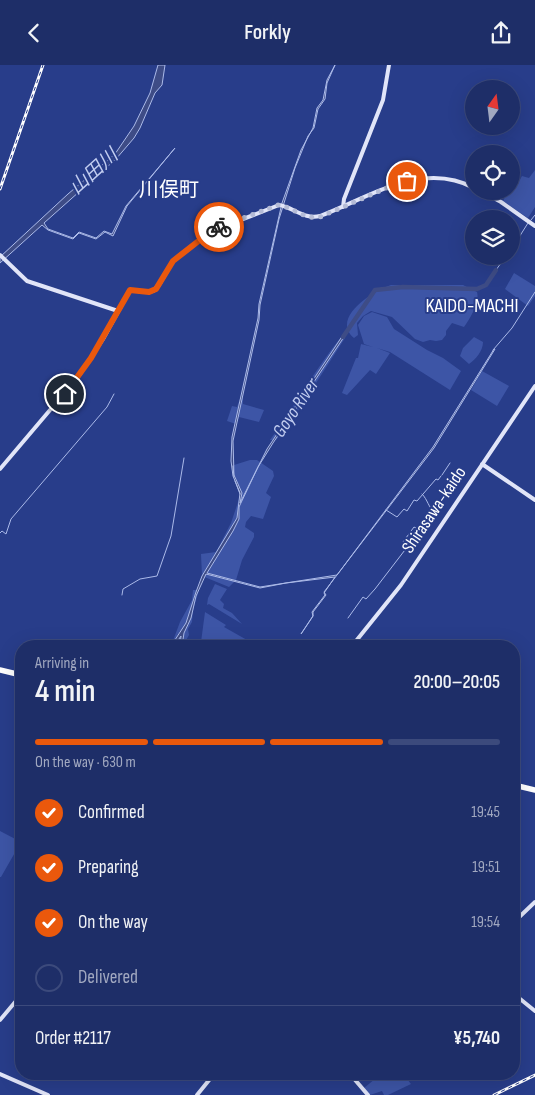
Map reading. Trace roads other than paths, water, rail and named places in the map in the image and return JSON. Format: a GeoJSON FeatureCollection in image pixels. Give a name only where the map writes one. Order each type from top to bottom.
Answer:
{"type":"FeatureCollection","features":[{"type":"Feature","properties":{"kind":"highway"},"geometry":{"type":"LineString","coordinates":[[0,672],[15,676]]}},
{"type":"Feature","properties":{"kind":"highway"},"geometry":{"type":"LineString","coordinates":[[520,784],[535,786]]}},
{"type":"Feature","properties":{"kind":"highway"},"geometry":{"type":"LineString","coordinates":[[520,786],[535,790]]}},
{"type":"Feature","properties":{"kind":"main road"},"geometry":{"type":"LineString","coordinates":[[343,207],[344,199],[383,100],[390,65]]}},
{"type":"Feature","properties":{"kind":"main road"},"geometry":{"type":"LineString","coordinates":[[0,469],[78,377],[130,290],[149,292],[156,289],[173,261],[214,229],[278,205],[315,218],[391,186],[420,178],[454,179],[465,183]]}},
{"type":"Feature","properties":{"kind":"main road"},"geometry":{"type":"LineString","coordinates":[[497,200],[533,225]]}},
{"type":"Feature","properties":{"kind":"main road"},"geometry":{"type":"LineString","coordinates":[[0,255],[27,281],[118,311]]}},
{"type":"Feature","properties":{"kind":"main road","name":"Shirasawa-kaido"},"geometry":{"type":"LineString","coordinates":[[357,640],[401,585],[535,386]]}},
{"type":"Feature","properties":{"kind":"main road"},"geometry":{"type":"LineString","coordinates":[[482,464],[535,500]]}},
{"type":"Feature","properties":{"kind":"main road"},"geometry":{"type":"LineString","coordinates":[[520,916],[535,901]]}},
{"type":"Feature","properties":{"kind":"main road"},"geometry":{"type":"LineString","coordinates":[[520,999],[535,1011]]}},
{"type":"Feature","properties":{"kind":"main road"},"geometry":{"type":"LineString","coordinates":[[0,1020],[15,1002]]}},
{"type":"Feature","properties":{"kind":"main road"},"geometry":{"type":"LineString","coordinates":[[0,1074],[48,1095]]}},
{"type":"Feature","properties":{"kind":"main road"},"geometry":{"type":"LineString","coordinates":[[197,1095],[209,1080]]}},
{"type":"Feature","properties":{"kind":"main road"},"geometry":{"type":"LineString","coordinates":[[355,1080],[368,1095]]}},
{"type":"Feature","properties":{"kind":"water","name":"山田川"},"geometry":{"type":"Polygon","coordinates":[[[158,65],[165,65],[162,85],[155,93],[134,138],[116,159],[44,223],[48,229],[73,238],[79,232],[96,238],[104,231],[112,234],[126,206],[175,148],[127,206],[113,236],[105,232],[96,239],[79,233],[73,239],[48,230],[42,225],[0,263],[0,257],[68,194],[115,154],[134,126],[150,93],[158,65]]]}},
{"type":"Feature","properties":{"kind":"water"},"geometry":{"type":"Polygon","coordinates":[[[335,65],[327,83],[325,99],[318,109],[314,128],[310,133],[313,128],[317,108],[323,100],[327,80],[335,65]]]}},
{"type":"Feature","properties":{"kind":"water"},"geometry":{"type":"Polygon","coordinates":[[[306,141],[295,168],[279,219],[233,441],[234,475],[242,493],[240,503],[258,467],[239,507],[239,519],[207,573],[260,587],[337,575],[331,583],[335,577],[260,588],[206,574],[196,596],[183,640],[181,640],[181,636],[178,640],[175,640],[186,623],[202,576],[237,518],[240,493],[233,476],[231,461],[232,437],[282,203],[301,150],[306,141]]]}},
{"type":"Feature","properties":{"kind":"water"},"geometry":{"type":"Polygon","coordinates":[[[345,332],[346,334],[258,467],[267,449],[345,332]]]}},
{"type":"Feature","properties":{"kind":"water"},"geometry":{"type":"Polygon","coordinates":[[[495,349],[434,448],[338,574],[433,447],[495,349]]]}},
{"type":"Feature","properties":{"kind":"water"},"geometry":{"type":"Polygon","coordinates":[[[324,593],[326,595],[313,612],[313,616],[312,612],[325,595],[324,593]]]}},
{"type":"Feature","properties":{"kind":"waterway"},"geometry":{"type":"LineString","coordinates":[[531,220],[535,215]]}},
{"type":"Feature","properties":{"kind":"waterway"},"geometry":{"type":"LineString","coordinates":[[520,236],[528,223]]}},
{"type":"Feature","properties":{"kind":"waterway"},"geometry":{"type":"LineString","coordinates":[[496,270],[500,265]]}},
{"type":"Feature","properties":{"kind":"waterway","name":"Goyo River"},"geometry":{"type":"LineString","coordinates":[[343,337],[375,290],[403,287],[477,289],[486,285],[496,270]]}},
{"type":"Feature","properties":{"kind":"waterway"},"geometry":{"type":"LineString","coordinates":[[493,350],[512,328],[535,292]]}},
{"type":"Feature","properties":{"kind":"waterway"},"geometry":{"type":"LineString","coordinates":[[0,533],[2,531],[6,534],[11,519],[107,407],[114,394]]}},
{"type":"Feature","properties":{"kind":"waterway"},"geometry":{"type":"LineString","coordinates":[[122,595],[123,589],[140,579],[157,576],[171,536],[184,458]]}},
{"type":"Feature","properties":{"kind":"waterway"},"geometry":{"type":"LineString","coordinates":[[442,475],[450,463]]}},
{"type":"Feature","properties":{"kind":"waterway"},"geometry":{"type":"LineString","coordinates":[[233,466],[234,477]]}},
{"type":"Feature","properties":{"kind":"waterway"},"geometry":{"type":"LineString","coordinates":[[386,510],[397,517],[404,509],[407,511],[414,500],[417,501],[436,479],[438,480],[441,476]]}},
{"type":"Feature","properties":{"kind":"waterway"},"geometry":{"type":"LineString","coordinates":[[235,481],[240,494]]}},
{"type":"Feature","properties":{"kind":"waterway"},"geometry":{"type":"LineString","coordinates":[[348,618],[363,597],[366,599],[375,589],[408,546],[403,542],[414,527],[421,531],[435,513],[422,494]]}},
{"type":"Feature","properties":{"kind":"railway"},"geometry":{"type":"LineString","coordinates":[[0,189],[43,65]]}},
{"type":"Feature","properties":{"kind":"railway"},"geometry":{"type":"LineString","coordinates":[[494,1095],[535,1075]]}},
{"type":"Feature","properties":{"kind":"district","name":"川俣町"},"geometry":{"type":"Point","coordinates":[169,190]}},
{"type":"Feature","properties":{"kind":"district","name":"KAIDO-MACHI"},"geometry":{"type":"Point","coordinates":[472,306]}}]}
